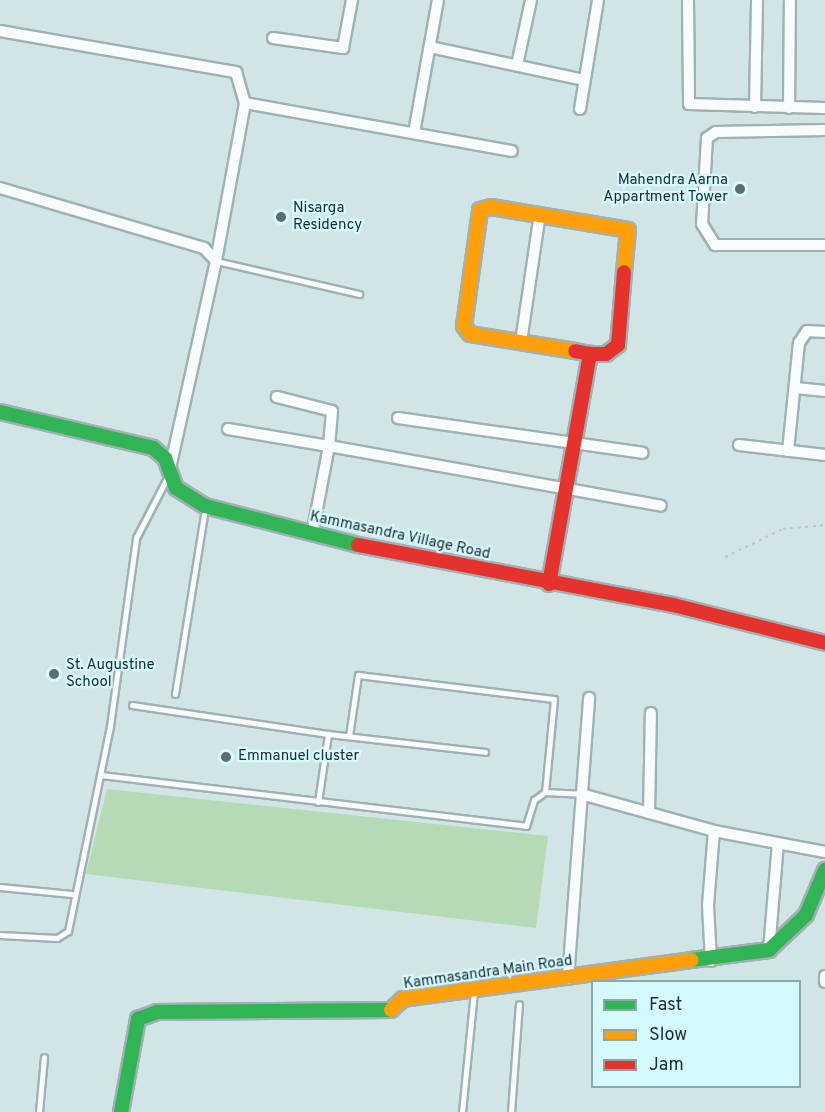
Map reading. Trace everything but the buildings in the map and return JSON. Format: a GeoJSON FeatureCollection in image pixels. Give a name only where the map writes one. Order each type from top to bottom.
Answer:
{"type":"FeatureCollection","features":[{"type":"Feature","properties":{"kind":"street"},"geometry":{"type":"LineString","coordinates":[[273,38],[343,48],[352,0]]}},
{"type":"Feature","properties":{"kind":"street"},"geometry":{"type":"LineString","coordinates":[[414,133],[438,0]]}},
{"type":"Feature","properties":{"kind":"street"},"geometry":{"type":"LineString","coordinates":[[518,65],[531,0]]}},
{"type":"Feature","properties":{"kind":"street"},"geometry":{"type":"LineString","coordinates":[[580,109],[598,0]]}},
{"type":"Feature","properties":{"kind":"street"},"geometry":{"type":"LineString","coordinates":[[688,0],[689,104],[825,108]]}},
{"type":"Feature","properties":{"kind":"street"},"geometry":{"type":"LineString","coordinates":[[755,107],[757,0]]}},
{"type":"Feature","properties":{"kind":"street"},"geometry":{"type":"LineString","coordinates":[[789,108],[790,0]]}},
{"type":"Feature","properties":{"kind":"street"},"geometry":{"type":"LineString","coordinates":[[0,31],[236,72],[244,103],[216,261],[168,476]]}},
{"type":"Feature","properties":{"kind":"street"},"geometry":{"type":"LineString","coordinates":[[430,46],[584,80]]}},
{"type":"Feature","properties":{"kind":"street"},"geometry":{"type":"LineString","coordinates":[[244,103],[512,151]]}},
{"type":"Feature","properties":{"kind":"street"},"geometry":{"type":"LineString","coordinates":[[825,130],[716,132],[706,138],[702,224],[715,245],[825,245]]}},
{"type":"Feature","properties":{"kind":"street"},"geometry":{"type":"LineString","coordinates":[[0,188],[204,248],[216,261]]}},
{"type":"Feature","properties":{"kind":"street"},"geometry":{"type":"LineString","coordinates":[[491,207],[628,230],[618,345],[606,354],[590,354],[521,342],[483,339],[464,326],[477,218],[480,210],[491,207]]}},
{"type":"Feature","properties":{"kind":"street"},"geometry":{"type":"LineString","coordinates":[[521,342],[540,214]]}},
{"type":"Feature","properties":{"kind":"street"},"geometry":{"type":"LineString","coordinates":[[788,451],[801,336],[825,332]]}},
{"type":"Feature","properties":{"kind":"street"},"geometry":{"type":"LineString","coordinates":[[549,584],[590,354]]}},
{"type":"Feature","properties":{"kind":"street"},"geometry":{"type":"LineString","coordinates":[[796,388],[825,391]]}},
{"type":"Feature","properties":{"kind":"street"},"geometry":{"type":"LineString","coordinates":[[277,397],[332,411],[329,446],[312,535]]}},
{"type":"Feature","properties":{"kind":"street","name":"Kammasandra Village Road"},"geometry":{"type":"LineString","coordinates":[[0,412],[153,448],[165,458],[168,476],[181,493],[205,506],[312,535],[549,584],[673,605],[825,643]]}},
{"type":"Feature","properties":{"kind":"street"},"geometry":{"type":"LineString","coordinates":[[398,417],[643,453]]}},
{"type":"Feature","properties":{"kind":"street"},"geometry":{"type":"LineString","coordinates":[[228,429],[661,506]]}},
{"type":"Feature","properties":{"kind":"street"},"geometry":{"type":"LineString","coordinates":[[739,445],[825,455]]}},
{"type":"Feature","properties":{"kind":"street"},"geometry":{"type":"LineString","coordinates":[[568,979],[589,698]]}},
{"type":"Feature","properties":{"kind":"street"},"geometry":{"type":"LineString","coordinates":[[649,813],[651,713]]}},
{"type":"Feature","properties":{"kind":"street"},"geometry":{"type":"LineString","coordinates":[[581,794],[714,831],[825,852]]}},
{"type":"Feature","properties":{"kind":"street"},"geometry":{"type":"LineString","coordinates":[[711,961],[708,905],[714,831]]}},
{"type":"Feature","properties":{"kind":"street"},"geometry":{"type":"LineString","coordinates":[[769,950],[778,843]]}},
{"type":"Feature","properties":{"kind":"street"},"geometry":{"type":"LineString","coordinates":[[769,950],[806,915],[825,870]]}},
{"type":"Feature","properties":{"kind":"street","name":"Kammasandra Main Road"},"geometry":{"type":"LineString","coordinates":[[121,1112],[138,1019],[157,1012],[391,1010],[403,999],[711,961],[769,950]]}},
{"type":"Feature","properties":{"kind":"street"},"geometry":{"type":"LineString","coordinates":[[825,976],[825,982]]}},
{"type":"Feature","properties":{"kind":"lane"},"geometry":{"type":"LineString","coordinates":[[216,261],[359,294]]}},
{"type":"Feature","properties":{"kind":"lane"},"geometry":{"type":"LineString","coordinates":[[0,935],[63,936],[100,775],[136,538],[168,476]]}},
{"type":"Feature","properties":{"kind":"lane"},"geometry":{"type":"LineString","coordinates":[[175,694],[205,506]]}},
{"type":"Feature","properties":{"kind":"lane"},"geometry":{"type":"LineString","coordinates":[[349,736],[358,675],[554,699],[545,792]]}},
{"type":"Feature","properties":{"kind":"lane"},"geometry":{"type":"LineString","coordinates":[[132,705],[328,734],[484,752]]}},
{"type":"Feature","properties":{"kind":"lane"},"geometry":{"type":"LineString","coordinates":[[318,802],[328,734]]}},
{"type":"Feature","properties":{"kind":"lane"},"geometry":{"type":"LineString","coordinates":[[100,775],[526,826],[534,800],[545,792],[581,794]]}},
{"type":"Feature","properties":{"kind":"lane"},"geometry":{"type":"LineString","coordinates":[[0,887],[72,894]]}},
{"type":"Feature","properties":{"kind":"lane"},"geometry":{"type":"LineString","coordinates":[[462,1112],[474,990]]}},
{"type":"Feature","properties":{"kind":"lane"},"geometry":{"type":"LineString","coordinates":[[511,1112],[519,1004]]}},
{"type":"Feature","properties":{"kind":"lane"},"geometry":{"type":"LineString","coordinates":[[39,1112],[44,1057]]}},
{"type":"Feature","properties":{"kind":"path"},"geometry":{"type":"LineString","coordinates":[[725,557],[783,529],[825,525]]}},
{"type":"Feature","properties":{"kind":"green space"},"geometry":{"type":"Polygon","coordinates":[[[107,789],[548,836],[536,928],[86,874],[107,789]]]}},
{"type":"Feature","properties":{"kind":"traffic: fast"},"geometry":{"type":"LineString","coordinates":[[0,412],[153,448],[165,458],[176,488],[205,506],[358,545]]}},
{"type":"Feature","properties":{"kind":"traffic: fast"},"geometry":{"type":"LineString","coordinates":[[691,960],[769,950],[806,915],[825,870]]}},
{"type":"Feature","properties":{"kind":"traffic: fast"},"geometry":{"type":"LineString","coordinates":[[121,1112],[138,1019],[157,1012],[391,1010]]}},
{"type":"Feature","properties":{"kind":"traffic: slow"},"geometry":{"type":"LineString","coordinates":[[575,351],[470,334],[464,326],[480,210],[491,207],[628,230],[624,272]]}},
{"type":"Feature","properties":{"kind":"traffic: slow"},"geometry":{"type":"LineString","coordinates":[[391,1010],[403,999],[691,960]]}},
{"type":"Feature","properties":{"kind":"traffic: jam"},"geometry":{"type":"LineString","coordinates":[[590,354],[606,354],[618,345],[624,272]]}},
{"type":"Feature","properties":{"kind":"traffic: jam"},"geometry":{"type":"LineString","coordinates":[[549,584],[590,354],[575,351]]}},
{"type":"Feature","properties":{"kind":"traffic: jam"},"geometry":{"type":"LineString","coordinates":[[358,545],[673,605],[825,643]]}},
{"type":"Feature","properties":{"kind":"place","name":"Mahendra Aarna Appartment Tower"},"geometry":{"type":"Point","coordinates":[740,189]}},
{"type":"Feature","properties":{"kind":"place","name":"Nisarga Residency"},"geometry":{"type":"Point","coordinates":[281,217]}},
{"type":"Feature","properties":{"kind":"place","name":"St. Augustine School"},"geometry":{"type":"Point","coordinates":[54,674]}},
{"type":"Feature","properties":{"kind":"place","name":"Emmanuel cluster"},"geometry":{"type":"Point","coordinates":[226,757]}}]}
